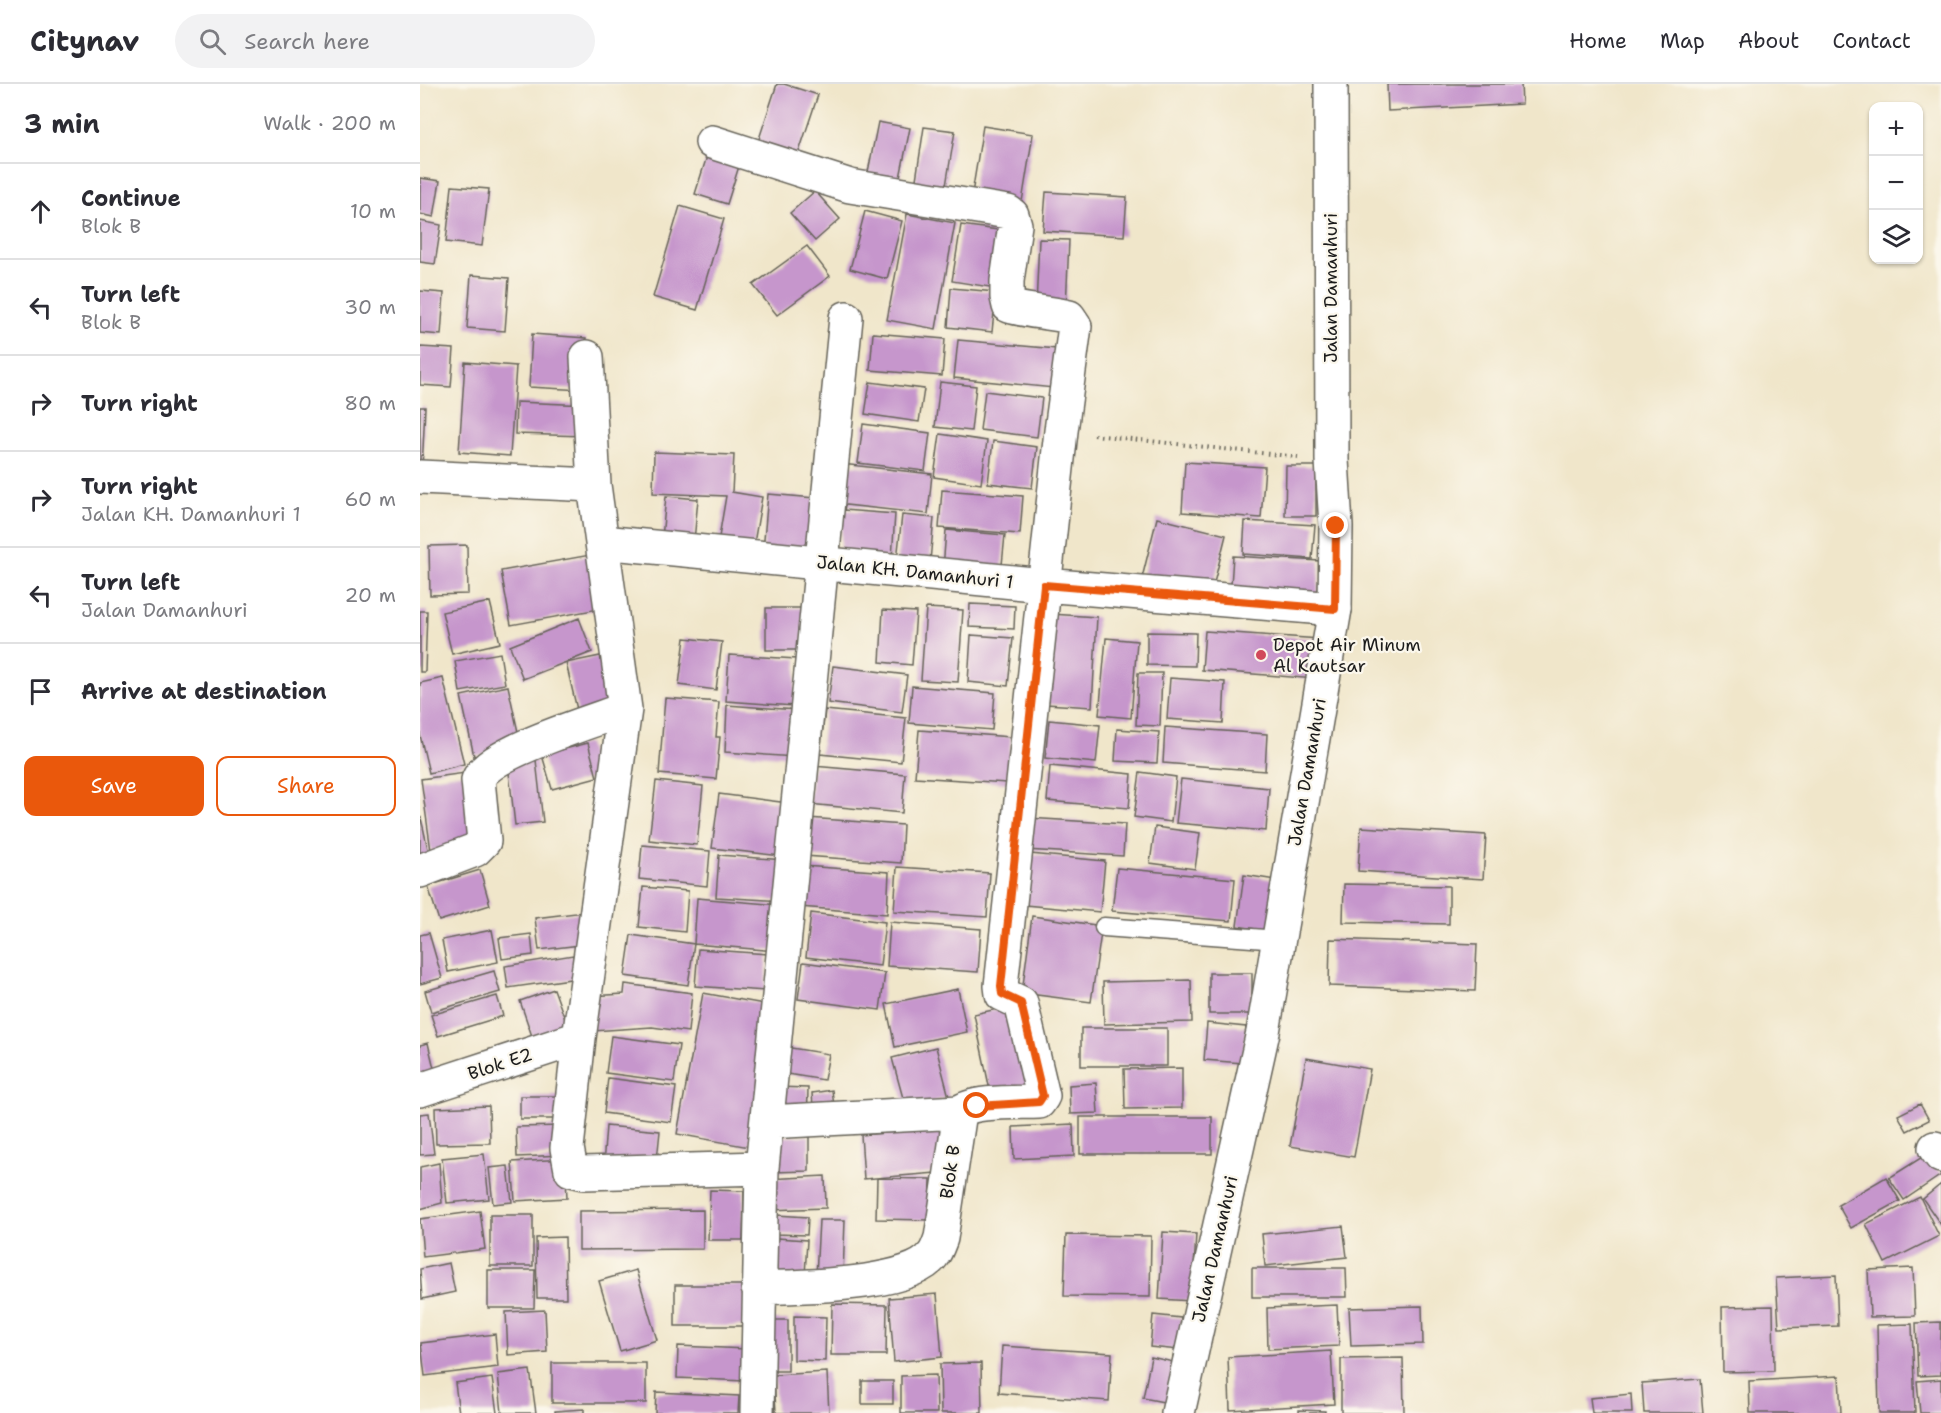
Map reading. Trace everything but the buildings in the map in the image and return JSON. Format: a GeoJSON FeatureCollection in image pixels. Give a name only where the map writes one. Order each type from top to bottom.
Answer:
{"type":"FeatureCollection","features":[{"type":"Feature","properties":{"kind":"street","name":"Jalan Damanhuri"},"geometry":{"type":"LineString","coordinates":[[1178,1413],[1263,1032],[1335,609],[1336,526],[1332,460],[1331,84]]}},
{"type":"Feature","properties":{"kind":"street"},"geometry":{"type":"LineString","coordinates":[[711,142],[850,186],[1008,212],[1015,225],[1007,281],[1009,306],[1027,312],[1069,317],[1075,326],[1044,585],[1002,994],[1021,1003],[1043,1096],[1039,1102],[977,1106],[965,1108],[960,1112],[767,1122]]}},
{"type":"Feature","properties":{"kind":"street"},"geometry":{"type":"LineString","coordinates":[[757,1413],[762,1168],[824,562],[846,318]]}},
{"type":"Feature","properties":{"kind":"street"},"geometry":{"type":"LineString","coordinates":[[587,357],[594,485],[625,709],[579,1038],[567,1148],[571,1170],[584,1173],[762,1168]]}},
{"type":"Feature","properties":{"kind":"street"},"geometry":{"type":"LineString","coordinates":[[420,477],[594,485]]}},
{"type":"Feature","properties":{"kind":"street","name":"Jalan KH. Damanhuri 1"},"geometry":{"type":"LineString","coordinates":[[602,542],[1044,585],[1335,609]]}},
{"type":"Feature","properties":{"kind":"street"},"geometry":{"type":"LineString","coordinates":[[420,871],[476,850],[484,841],[478,780],[480,773],[509,753],[625,709]]}},
{"type":"Feature","properties":{"kind":"street","name":"Blok E2"},"geometry":{"type":"LineString","coordinates":[[420,1090],[579,1038]]}},
{"type":"Feature","properties":{"kind":"street","name":"Blok B"},"geometry":{"type":"LineString","coordinates":[[758,1288],[869,1281],[896,1276],[918,1267],[933,1256],[941,1238],[960,1112]]}},
{"type":"Feature","properties":{"kind":"lane"},"geometry":{"type":"LineString","coordinates":[[1104,927],[1279,940]]}},
{"type":"Feature","properties":{"kind":"path"},"geometry":{"type":"LineString","coordinates":[[1061,431],[1332,460]]}},
{"type":"Feature","properties":{"kind":"place","name":"Depot Air Minum Al Kautsar"},"geometry":{"type":"Point","coordinates":[1261,655]}},
{"type":"Feature","properties":{"kind":"route"},"geometry":{"type":"LineString","coordinates":[[977,1106],[1039,1102],[1043,1096],[1021,1003],[1002,994],[1001,986],[1044,585],[1335,609],[1336,526]]}}]}
